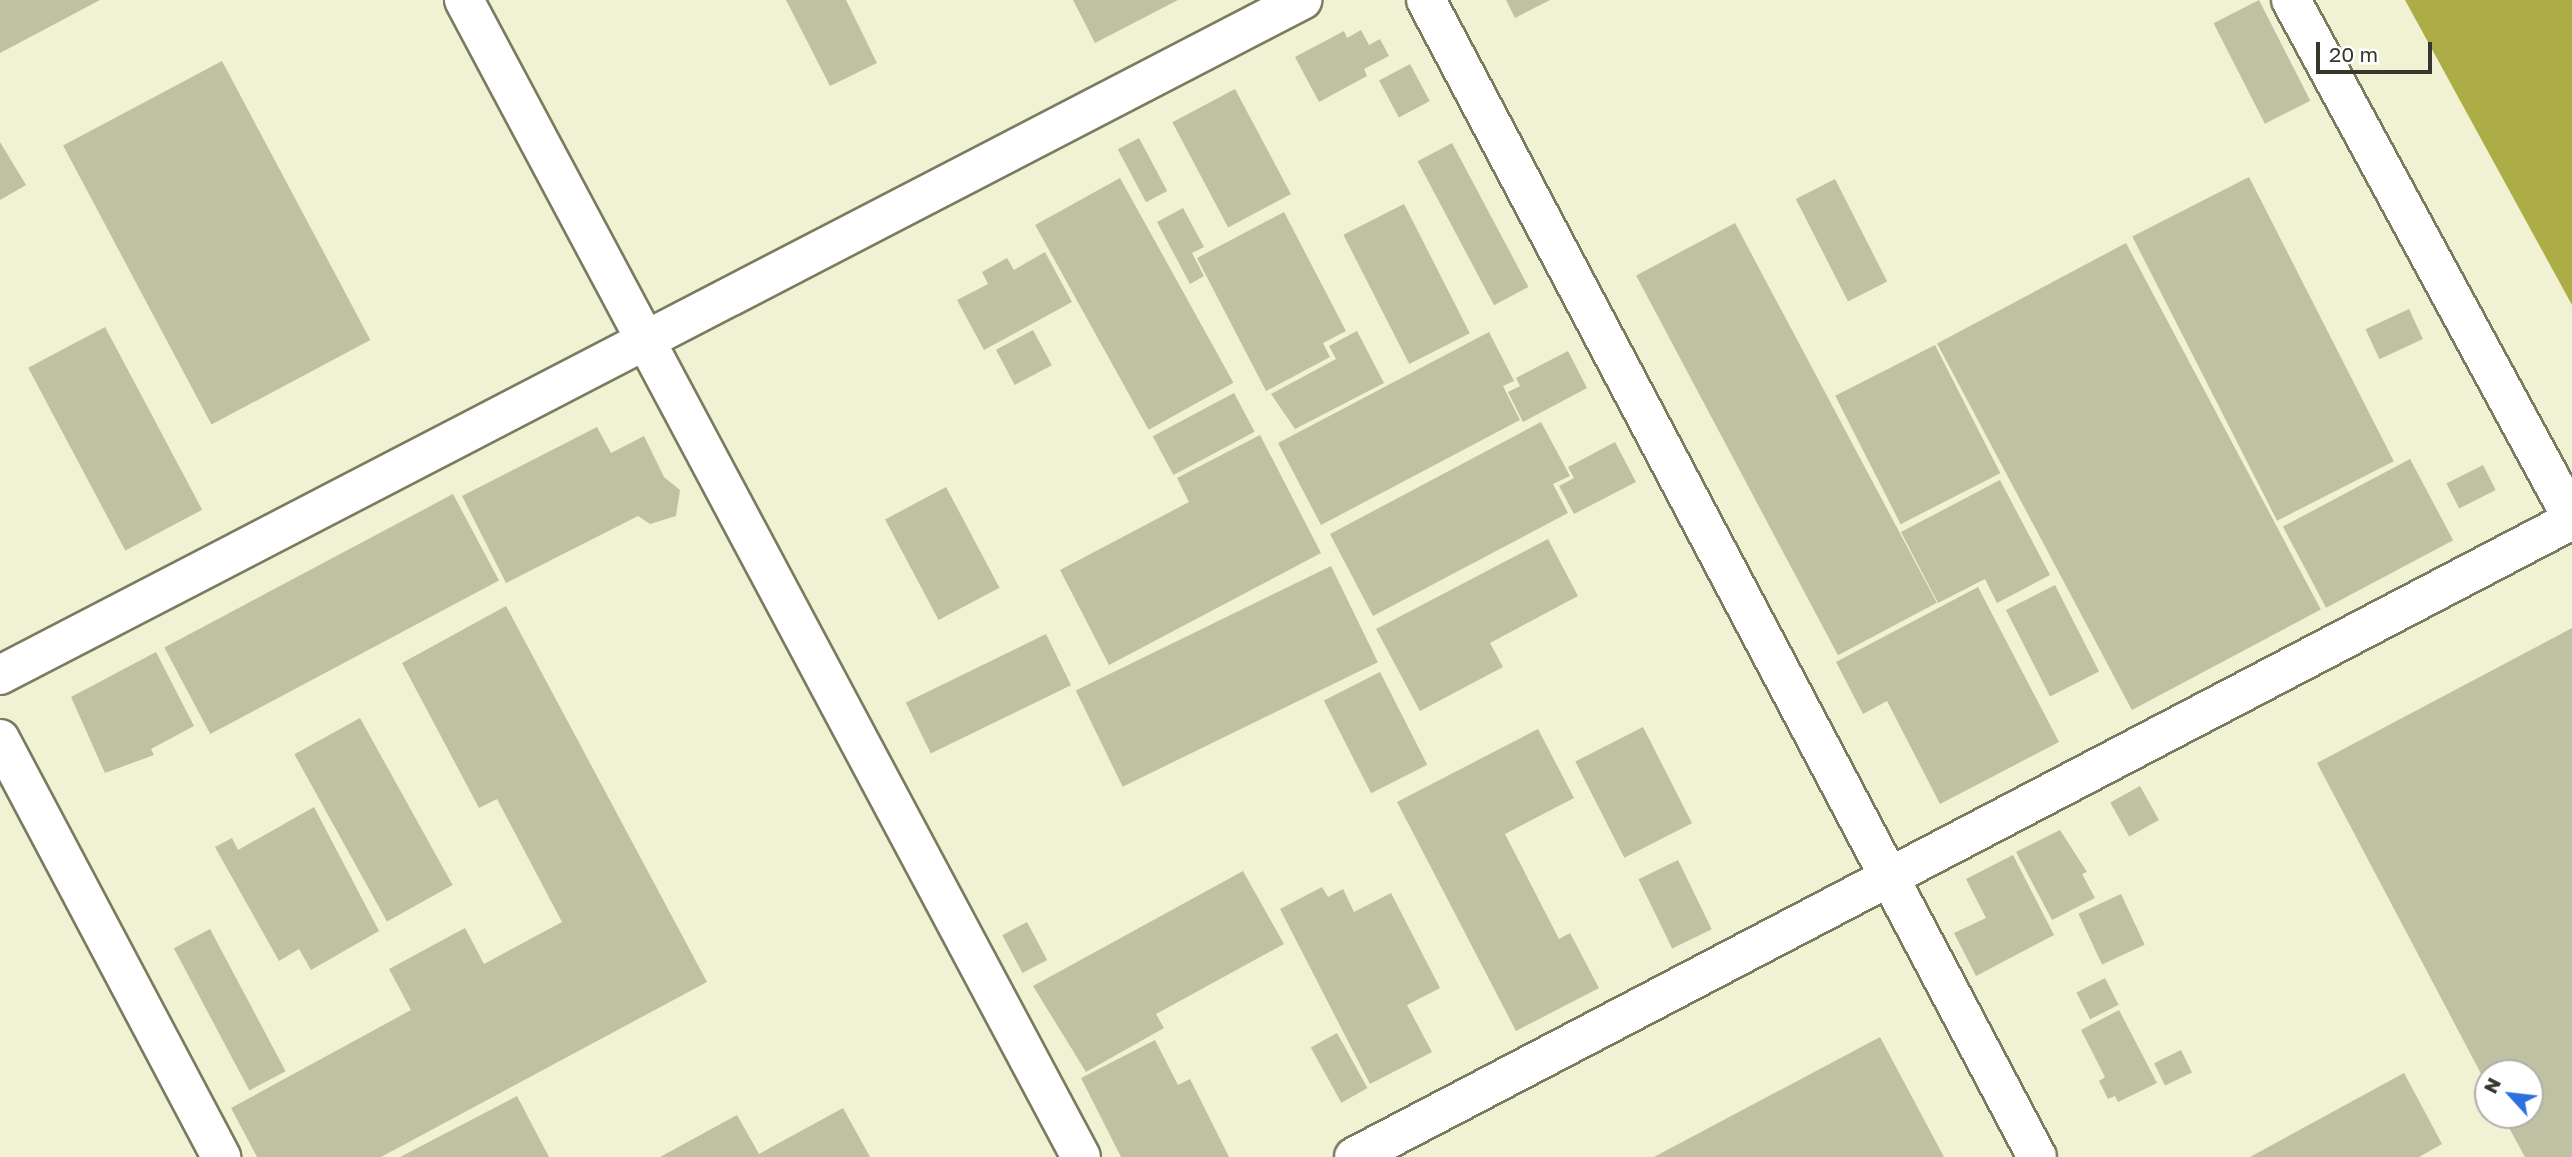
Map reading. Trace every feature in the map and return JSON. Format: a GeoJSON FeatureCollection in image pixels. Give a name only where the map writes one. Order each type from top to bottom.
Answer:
{"type":"FeatureCollection","features":[{"type":"Feature","properties":{"kind":"street"},"geometry":{"type":"LineString","coordinates":[[464,0],[1081,1157]]}},
{"type":"Feature","properties":{"kind":"street"},"geometry":{"type":"LineString","coordinates":[[0,675],[1302,0]]}},
{"type":"Feature","properties":{"kind":"street"},"geometry":{"type":"LineString","coordinates":[[1426,0],[2037,1157]]}},
{"type":"Feature","properties":{"kind":"street"},"geometry":{"type":"LineString","coordinates":[[1354,1157],[2572,519],[2291,0]]}},
{"type":"Feature","properties":{"kind":"street"},"geometry":{"type":"LineString","coordinates":[[0,739],[221,1157]]}},
{"type":"Feature","properties":{"kind":"shaded area"},"geometry":{"type":"Polygon","coordinates":[[[2405,0],[2572,0],[2572,305],[2405,0]]]}},
{"type":"Feature","properties":{"kind":"building"},"geometry":{"type":"Polygon","coordinates":[[[0,0],[100,0],[0,53],[0,0]]]}},
{"type":"Feature","properties":{"kind":"building"},"geometry":{"type":"Polygon","coordinates":[[[786,0],[846,0],[877,63],[830,86],[786,0]]]}},
{"type":"Feature","properties":{"kind":"building"},"geometry":{"type":"Polygon","coordinates":[[[1073,0],[1178,0],[1095,43],[1073,0]]]}},
{"type":"Feature","properties":{"kind":"building"},"geometry":{"type":"Polygon","coordinates":[[[1506,0],[1550,0],[1515,18],[1506,0]]]}},
{"type":"Feature","properties":{"kind":"building"},"geometry":{"type":"Polygon","coordinates":[[[2259,0],[2310,101],[2265,124],[2214,23],[2259,0]]]}},
{"type":"Feature","properties":{"kind":"building"},"geometry":{"type":"Polygon","coordinates":[[[1361,30],[1369,45],[1380,39],[1389,56],[1364,69],[1367,76],[1319,102],[1295,57],[1344,31],[1347,38],[1361,30]]]}},
{"type":"Feature","properties":{"kind":"building"},"geometry":{"type":"Polygon","coordinates":[[[222,61],[370,340],[211,425],[63,146],[222,61]]]}},
{"type":"Feature","properties":{"kind":"building"},"geometry":{"type":"Polygon","coordinates":[[[1410,64],[1430,101],[1399,118],[1379,80],[1410,64]]]}},
{"type":"Feature","properties":{"kind":"building"},"geometry":{"type":"Polygon","coordinates":[[[1235,89],[1291,194],[1228,227],[1172,122],[1235,89]]]}},
{"type":"Feature","properties":{"kind":"building"},"geometry":{"type":"Polygon","coordinates":[[[1139,138],[1167,191],[1146,202],[1118,149],[1139,138]]]}},
{"type":"Feature","properties":{"kind":"building"},"geometry":{"type":"Polygon","coordinates":[[[0,142],[26,185],[0,200],[0,142]]]}},
{"type":"Feature","properties":{"kind":"building"},"geometry":{"type":"Polygon","coordinates":[[[1452,143],[1529,287],[1494,305],[1418,161],[1452,143]]]}},
{"type":"Feature","properties":{"kind":"building"},"geometry":{"type":"Polygon","coordinates":[[[2249,177],[2394,461],[2277,521],[2132,236],[2249,177]]]}},
{"type":"Feature","properties":{"kind":"building"},"geometry":{"type":"Polygon","coordinates":[[[1120,178],[1233,383],[1149,430],[1035,225],[1120,178]]]}},
{"type":"Feature","properties":{"kind":"building"},"geometry":{"type":"Polygon","coordinates":[[[1835,179],[1887,281],[1848,301],[1796,199],[1835,179]]]}},
{"type":"Feature","properties":{"kind":"building"},"geometry":{"type":"Polygon","coordinates":[[[1404,204],[1470,333],[1409,364],[1343,235],[1404,204]]]}},
{"type":"Feature","properties":{"kind":"building"},"geometry":{"type":"Polygon","coordinates":[[[1183,208],[1204,247],[1192,253],[1204,276],[1190,284],[1157,222],[1183,208]]]}},
{"type":"Feature","properties":{"kind":"building"},"geometry":{"type":"Polygon","coordinates":[[[1284,212],[1346,331],[1323,343],[1330,357],[1266,391],[1197,258],[1284,212]]]}},
{"type":"Feature","properties":{"kind":"building"},"geometry":{"type":"Polygon","coordinates":[[[1735,223],[1937,603],[1838,655],[1636,276],[1735,223]]]}},
{"type":"Feature","properties":{"kind":"building"},"geometry":{"type":"Polygon","coordinates":[[[2126,243],[2321,609],[2132,710],[1937,343],[2126,243]]]}},
{"type":"Feature","properties":{"kind":"building"},"geometry":{"type":"Polygon","coordinates":[[[1045,252],[1072,302],[984,350],[957,300],[988,284],[982,272],[1007,258],[1014,270],[1045,252]]]}},
{"type":"Feature","properties":{"kind":"building"},"geometry":{"type":"Polygon","coordinates":[[[2409,309],[2423,339],[2379,359],[2365,329],[2409,309]]]}},
{"type":"Feature","properties":{"kind":"building"},"geometry":{"type":"Polygon","coordinates":[[[105,327],[202,510],[125,551],[28,368],[105,327]]]}},
{"type":"Feature","properties":{"kind":"building"},"geometry":{"type":"Polygon","coordinates":[[[1033,330],[1052,365],[1015,385],[996,350],[1033,330]]]}},
{"type":"Feature","properties":{"kind":"building"},"geometry":{"type":"Polygon","coordinates":[[[1357,331],[1384,383],[1295,429],[1271,394],[1336,359],[1329,346],[1357,331]]]}},
{"type":"Feature","properties":{"kind":"building"},"geometry":{"type":"Polygon","coordinates":[[[1489,332],[1514,381],[1503,386],[1520,420],[1321,525],[1278,443],[1489,332]]]}},
{"type":"Feature","properties":{"kind":"building"},"geometry":{"type":"Polygon","coordinates":[[[1935,345],[2000,473],[1901,524],[1835,396],[1935,345]]]}},
{"type":"Feature","properties":{"kind":"building"},"geometry":{"type":"Polygon","coordinates":[[[1568,351],[1587,388],[1523,422],[1508,392],[1520,386],[1516,378],[1568,351]]]}},
{"type":"Feature","properties":{"kind":"building"},"geometry":{"type":"Polygon","coordinates":[[[1234,393],[1255,432],[1173,475],[1153,436],[1234,393]]]}},
{"type":"Feature","properties":{"kind":"building"},"geometry":{"type":"Polygon","coordinates":[[[1541,422],[1570,476],[1553,484],[1568,513],[1373,616],[1330,534],[1541,422]]]}},
{"type":"Feature","properties":{"kind":"building"},"geometry":{"type":"Polygon","coordinates":[[[597,427],[611,453],[644,436],[664,477],[680,490],[676,516],[650,524],[638,516],[506,583],[462,496],[597,427]]]}},
{"type":"Feature","properties":{"kind":"building"},"geometry":{"type":"Polygon","coordinates":[[[1260,435],[1321,553],[1109,665],[1060,570],[1189,502],[1177,478],[1260,435]]]}},
{"type":"Feature","properties":{"kind":"building"},"geometry":{"type":"Polygon","coordinates":[[[1615,442],[1636,482],[1574,514],[1559,486],[1574,478],[1568,467],[1615,442]]]}},
{"type":"Feature","properties":{"kind":"building"},"geometry":{"type":"Polygon","coordinates":[[[2410,459],[2453,540],[2326,608],[2283,527],[2410,459]]]}},
{"type":"Feature","properties":{"kind":"building"},"geometry":{"type":"Polygon","coordinates":[[[2483,465],[2496,490],[2459,509],[2446,484],[2483,465]]]}},
{"type":"Feature","properties":{"kind":"building"},"geometry":{"type":"Polygon","coordinates":[[[2000,480],[2050,575],[1997,603],[1985,579],[1938,603],[1901,532],[2000,480]]]}},
{"type":"Feature","properties":{"kind":"building"},"geometry":{"type":"Polygon","coordinates":[[[946,487],[1000,588],[939,620],[885,519],[946,487]]]}},
{"type":"Feature","properties":{"kind":"building"},"geometry":{"type":"Polygon","coordinates":[[[453,494],[499,581],[210,734],[164,648],[453,494]]]}},
{"type":"Feature","properties":{"kind":"building"},"geometry":{"type":"Polygon","coordinates":[[[1548,539],[1578,596],[1490,643],[1503,667],[1420,711],[1376,629],[1548,539]]]}},
{"type":"Feature","properties":{"kind":"building"},"geometry":{"type":"Polygon","coordinates":[[[1331,566],[1378,662],[1123,787],[1076,690],[1331,566]]]}},
{"type":"Feature","properties":{"kind":"building"},"geometry":{"type":"Polygon","coordinates":[[[2055,585],[2099,671],[2050,696],[2006,610],[2055,585]]]}},
{"type":"Feature","properties":{"kind":"building"},"geometry":{"type":"Polygon","coordinates":[[[1978,587],[2059,742],[1940,804],[1887,701],[1863,714],[1836,662],[1978,587]]]}},
{"type":"Feature","properties":{"kind":"building"},"geometry":{"type":"Polygon","coordinates":[[[506,606],[707,982],[381,1157],[257,1157],[231,1108],[411,1010],[389,969],[465,928],[484,964],[562,922],[497,799],[479,808],[402,663],[506,606]]]}},
{"type":"Feature","properties":{"kind":"building"},"geometry":{"type":"Polygon","coordinates":[[[2572,628],[2572,1157],[2525,1157],[2510,1129],[2544,1129],[2544,1059],[2474,1060],[2317,763],[2572,628]]]}},
{"type":"Feature","properties":{"kind":"building"},"geometry":{"type":"Polygon","coordinates":[[[1046,634],[1071,685],[931,754],[906,702],[1046,634]]]}},
{"type":"Feature","properties":{"kind":"building"},"geometry":{"type":"Polygon","coordinates":[[[156,652],[194,726],[151,749],[154,755],[105,773],[71,697],[156,652]]]}},
{"type":"Feature","properties":{"kind":"building"},"geometry":{"type":"Polygon","coordinates":[[[1380,672],[1427,765],[1371,793],[1324,701],[1380,672]]]}},
{"type":"Feature","properties":{"kind":"building"},"geometry":{"type":"Polygon","coordinates":[[[360,718],[453,885],[387,921],[294,754],[360,718]]]}},
{"type":"Feature","properties":{"kind":"building"},"geometry":{"type":"Polygon","coordinates":[[[1643,727],[1692,823],[1624,858],[1575,762],[1643,727]]]}},
{"type":"Feature","properties":{"kind":"building"},"geometry":{"type":"Polygon","coordinates":[[[1538,729],[1574,798],[1505,834],[1559,939],[1570,933],[1599,988],[1516,1031],[1397,802],[1538,729]]]}},
{"type":"Feature","properties":{"kind":"building"},"geometry":{"type":"Polygon","coordinates":[[[2140,786],[2159,820],[2129,837],[2110,802],[2140,786]]]}},
{"type":"Feature","properties":{"kind":"building"},"geometry":{"type":"Polygon","coordinates":[[[314,807],[379,931],[311,970],[299,949],[279,961],[215,847],[232,838],[238,850],[314,807]]]}},
{"type":"Feature","properties":{"kind":"building"},"geometry":{"type":"Polygon","coordinates":[[[2060,830],[2087,872],[2082,874],[2095,898],[2052,920],[2016,852],[2060,830]]]}},
{"type":"Feature","properties":{"kind":"building"},"geometry":{"type":"Polygon","coordinates":[[[2013,855],[2054,935],[1976,976],[1954,933],[1986,918],[1966,879],[2013,855]]]}},
{"type":"Feature","properties":{"kind":"building"},"geometry":{"type":"Polygon","coordinates":[[[1678,860],[1712,929],[1672,948],[1638,879],[1678,860]]]}},
{"type":"Feature","properties":{"kind":"building"},"geometry":{"type":"Polygon","coordinates":[[[1243,871],[1284,944],[1156,1014],[1164,1028],[1086,1072],[1033,986],[1243,871]]]}},
{"type":"Feature","properties":{"kind":"building"},"geometry":{"type":"Polygon","coordinates":[[[1322,887],[1328,897],[1343,889],[1354,912],[1391,893],[1440,988],[1407,1005],[1432,1052],[1370,1084],[1280,909],[1322,887]]]}},
{"type":"Feature","properties":{"kind":"building"},"geometry":{"type":"Polygon","coordinates":[[[2121,894],[2145,945],[2102,965],[2078,914],[2121,894]]]}},
{"type":"Feature","properties":{"kind":"building"},"geometry":{"type":"Polygon","coordinates":[[[1027,922],[1047,960],[1022,973],[1002,935],[1027,922]]]}},
{"type":"Feature","properties":{"kind":"building"},"geometry":{"type":"Polygon","coordinates":[[[210,929],[286,1071],[249,1090],[174,948],[210,929]]]}},
{"type":"Feature","properties":{"kind":"building"},"geometry":{"type":"Polygon","coordinates":[[[2105,978],[2119,1005],[2090,1019],[2076,993],[2105,978]]]}},
{"type":"Feature","properties":{"kind":"building"},"geometry":{"type":"Polygon","coordinates":[[[2119,1010],[2157,1083],[2118,1102],[2115,1096],[2108,1099],[2099,1081],[2105,1077],[2081,1030],[2119,1010]]]}},
{"type":"Feature","properties":{"kind":"building"},"geometry":{"type":"Polygon","coordinates":[[[1337,1033],[1368,1088],[1341,1103],[1311,1048],[1337,1033]]]}},
{"type":"Feature","properties":{"kind":"building"},"geometry":{"type":"Polygon","coordinates":[[[1880,1037],[1944,1157],[1654,1157],[1880,1037]]]}},
{"type":"Feature","properties":{"kind":"building"},"geometry":{"type":"Polygon","coordinates":[[[1155,1040],[1178,1085],[1190,1079],[1229,1157],[1121,1157],[1081,1078],[1155,1040]]]}},
{"type":"Feature","properties":{"kind":"building"},"geometry":{"type":"Polygon","coordinates":[[[2181,1050],[2192,1072],[2165,1086],[2154,1063],[2181,1050]]]}},
{"type":"Feature","properties":{"kind":"building"},"geometry":{"type":"Polygon","coordinates":[[[2404,1073],[2442,1144],[2419,1157],[2250,1157],[2404,1073]]]}},
{"type":"Feature","properties":{"kind":"building"},"geometry":{"type":"Polygon","coordinates":[[[517,1096],[549,1157],[400,1157],[517,1096]]]}},
{"type":"Feature","properties":{"kind":"building"},"geometry":{"type":"Polygon","coordinates":[[[843,1108],[870,1157],[660,1157],[737,1115],[759,1154],[843,1108]]]}}]}
